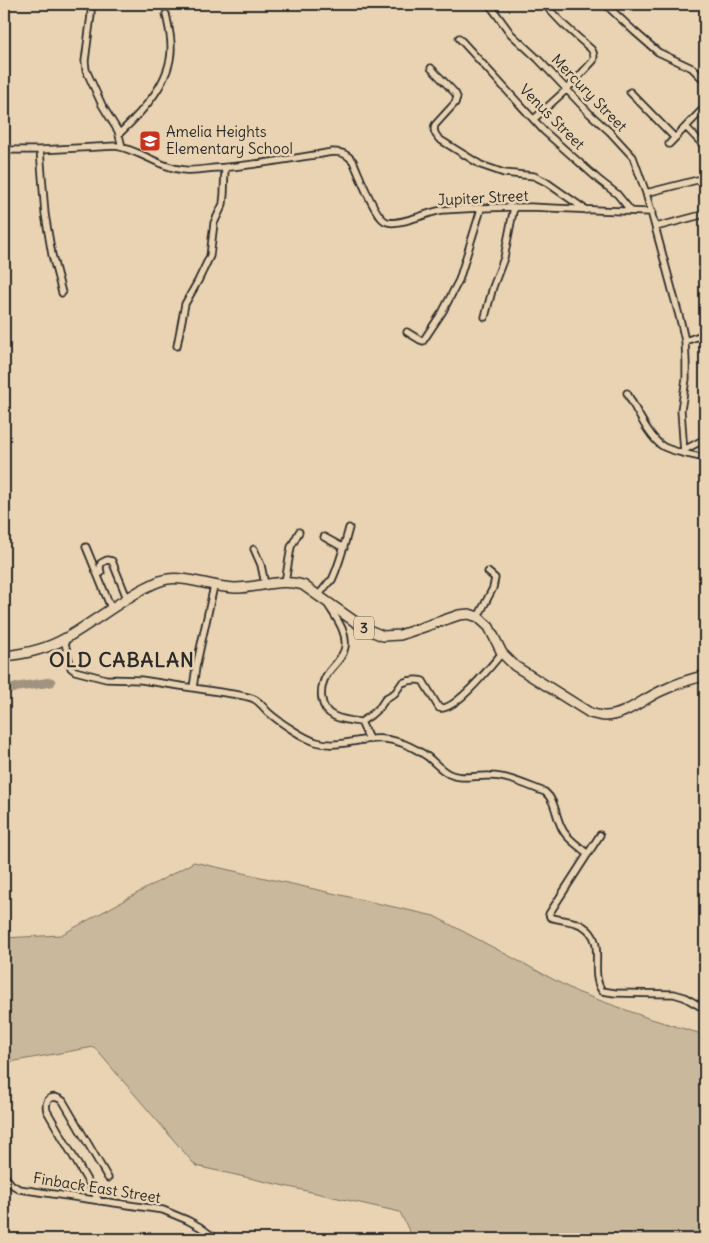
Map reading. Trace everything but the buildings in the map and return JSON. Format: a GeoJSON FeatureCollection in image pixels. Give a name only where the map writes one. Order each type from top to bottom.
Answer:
{"type":"FeatureCollection","features":[{"type":"Feature","properties":{"kind":"highway","name":"3"},"geometry":{"type":"LineString","coordinates":[[4,656],[41,649],[64,640],[127,598],[159,581],[168,579],[237,588],[285,582],[303,585],[364,628],[383,636],[400,636],[460,615],[469,614],[478,617]]}},
{"type":"Feature","properties":{"kind":"highway"},"geometry":{"type":"LineString","coordinates":[[478,617],[489,627],[502,653],[515,666],[590,713],[605,716],[614,715],[627,710],[660,691],[705,676]]}},
{"type":"Feature","properties":{"kind":"street"},"geometry":{"type":"LineString","coordinates":[[4,33],[5,4]]}},
{"type":"Feature","properties":{"kind":"street"},"geometry":{"type":"LineString","coordinates":[[90,4],[91,15],[85,61],[86,70],[119,134],[122,147]]}},
{"type":"Feature","properties":{"kind":"street","name":"Mercury Street"},"geometry":{"type":"LineString","coordinates":[[488,4],[511,34],[538,58],[633,157],[652,212],[685,341],[686,372],[681,410],[684,452]]}},
{"type":"Feature","properties":{"kind":"street"},"geometry":{"type":"LineString","coordinates":[[534,119],[567,89],[593,62],[594,58],[594,53],[591,49],[544,4]]}},
{"type":"Feature","properties":{"kind":"street"},"geometry":{"type":"LineString","coordinates":[[605,4],[658,52],[692,68],[705,82]]}},
{"type":"Feature","properties":{"kind":"street"},"geometry":{"type":"LineString","coordinates":[[119,134],[151,100],[168,70],[172,44],[166,14]]}},
{"type":"Feature","properties":{"kind":"street","name":"Venus Street"},"geometry":{"type":"LineString","coordinates":[[459,38],[544,131],[617,194],[631,211]]}},
{"type":"Feature","properties":{"kind":"street"},"geometry":{"type":"LineString","coordinates":[[431,68],[457,97],[455,103],[435,125],[435,134],[440,139],[481,165],[504,172],[534,176],[546,182],[586,210]]}},
{"type":"Feature","properties":{"kind":"street"},"geometry":{"type":"LineString","coordinates":[[630,92],[675,138]]}},
{"type":"Feature","properties":{"kind":"street"},"geometry":{"type":"LineString","coordinates":[[669,144],[705,107]]}},
{"type":"Feature","properties":{"kind":"street"},"geometry":{"type":"LineString","coordinates":[[686,127],[705,147]]}},
{"type":"Feature","properties":{"kind":"street","name":"Jupiter Street"},"geometry":{"type":"LineString","coordinates":[[4,150],[116,146],[128,148],[172,168],[186,170],[225,168],[340,152],[354,161],[372,204],[384,221],[392,223],[440,210],[514,207],[652,212]]}},
{"type":"Feature","properties":{"kind":"street"},"geometry":{"type":"LineString","coordinates":[[40,150],[45,214],[52,255],[62,293]]}},
{"type":"Feature","properties":{"kind":"street"},"geometry":{"type":"LineString","coordinates":[[177,346],[185,304],[210,256],[214,223],[223,204],[225,168]]}},
{"type":"Feature","properties":{"kind":"street"},"geometry":{"type":"LineString","coordinates":[[646,193],[705,178]]}},
{"type":"Feature","properties":{"kind":"street"},"geometry":{"type":"LineString","coordinates":[[485,317],[493,287],[504,258],[514,207]]}},
{"type":"Feature","properties":{"kind":"street"},"geometry":{"type":"LineString","coordinates":[[407,332],[423,341],[443,311],[459,280],[481,209]]}},
{"type":"Feature","properties":{"kind":"street"},"geometry":{"type":"LineString","coordinates":[[656,227],[705,214]]}},
{"type":"Feature","properties":{"kind":"street"},"geometry":{"type":"LineString","coordinates":[[685,341],[705,334]]}},
{"type":"Feature","properties":{"kind":"street"},"geometry":{"type":"LineString","coordinates":[[627,393],[655,440],[664,447],[705,458]]}},
{"type":"Feature","properties":{"kind":"street"},"geometry":{"type":"LineString","coordinates":[[684,452],[705,439]]}},
{"type":"Feature","properties":{"kind":"street"},"geometry":{"type":"LineString","coordinates":[[349,528],[340,560],[322,599],[342,626],[345,646],[340,659],[326,676],[322,688],[322,702],[332,716],[361,722],[380,707],[386,698],[395,693],[402,683],[418,680],[426,685],[439,708],[446,708],[465,695],[502,653]]}},
{"type":"Feature","properties":{"kind":"street"},"geometry":{"type":"LineString","coordinates":[[285,582],[291,547],[300,532]]}},
{"type":"Feature","properties":{"kind":"street"},"geometry":{"type":"LineString","coordinates":[[324,537],[344,548]]}},
{"type":"Feature","properties":{"kind":"street"},"geometry":{"type":"LineString","coordinates":[[86,546],[111,608]]}},
{"type":"Feature","properties":{"kind":"street"},"geometry":{"type":"LineString","coordinates":[[254,549],[261,565],[265,584]]}},
{"type":"Feature","properties":{"kind":"street"},"geometry":{"type":"LineString","coordinates":[[101,573],[101,564],[107,560],[112,560],[127,598]]}},
{"type":"Feature","properties":{"kind":"street"},"geometry":{"type":"LineString","coordinates":[[478,617],[494,588],[495,578],[488,572]]}},
{"type":"Feature","properties":{"kind":"street"},"geometry":{"type":"LineString","coordinates":[[193,688],[214,586]]}},
{"type":"Feature","properties":{"kind":"street"},"geometry":{"type":"LineString","coordinates":[[64,640],[71,668],[75,671],[106,678],[141,680],[239,695],[253,699],[261,704],[300,736],[314,742],[326,745],[384,738],[408,744],[450,774],[459,777],[491,776],[545,792],[553,801],[558,822],[564,833],[588,854]]}},
{"type":"Feature","properties":{"kind":"street"},"geometry":{"type":"LineString","coordinates":[[361,722],[369,739]]}},
{"type":"Feature","properties":{"kind":"street"},"geometry":{"type":"LineString","coordinates":[[600,835],[549,914],[550,917],[575,922],[590,931],[597,949],[597,981],[602,991],[674,994],[684,997],[705,1009]]}},
{"type":"Feature","properties":{"kind":"street"},"geometry":{"type":"LineString","coordinates":[[99,1201],[47,1111],[48,1100],[58,1097],[63,1101],[108,1178]]}},
{"type":"Feature","properties":{"kind":"street","name":"Finback East Street"},"geometry":{"type":"LineString","coordinates":[[4,1175],[11,1184],[19,1189],[163,1210],[200,1226],[216,1239]]}},
{"type":"Feature","properties":{"kind":"shaded area"},"geometry":{"type":"Polygon","coordinates":[[[194,862],[434,916],[577,992],[648,1018],[705,1035],[705,1239],[413,1239],[400,1212],[196,1166],[94,1047],[4,1063],[4,938],[61,935],[194,862]]]}},
{"type":"Feature","properties":{"kind":"waterway"},"geometry":{"type":"LineString","coordinates":[[4,691],[51,682]]}},
{"type":"Feature","properties":{"kind":"place","name":"Amelia Heights Elementary School"},"geometry":{"type":"Point","coordinates":[150,141]}},
{"type":"Feature","properties":{"kind":"district","name":"OLD CABALAN"},"geometry":{"type":"Point","coordinates":[122,660]}}]}
